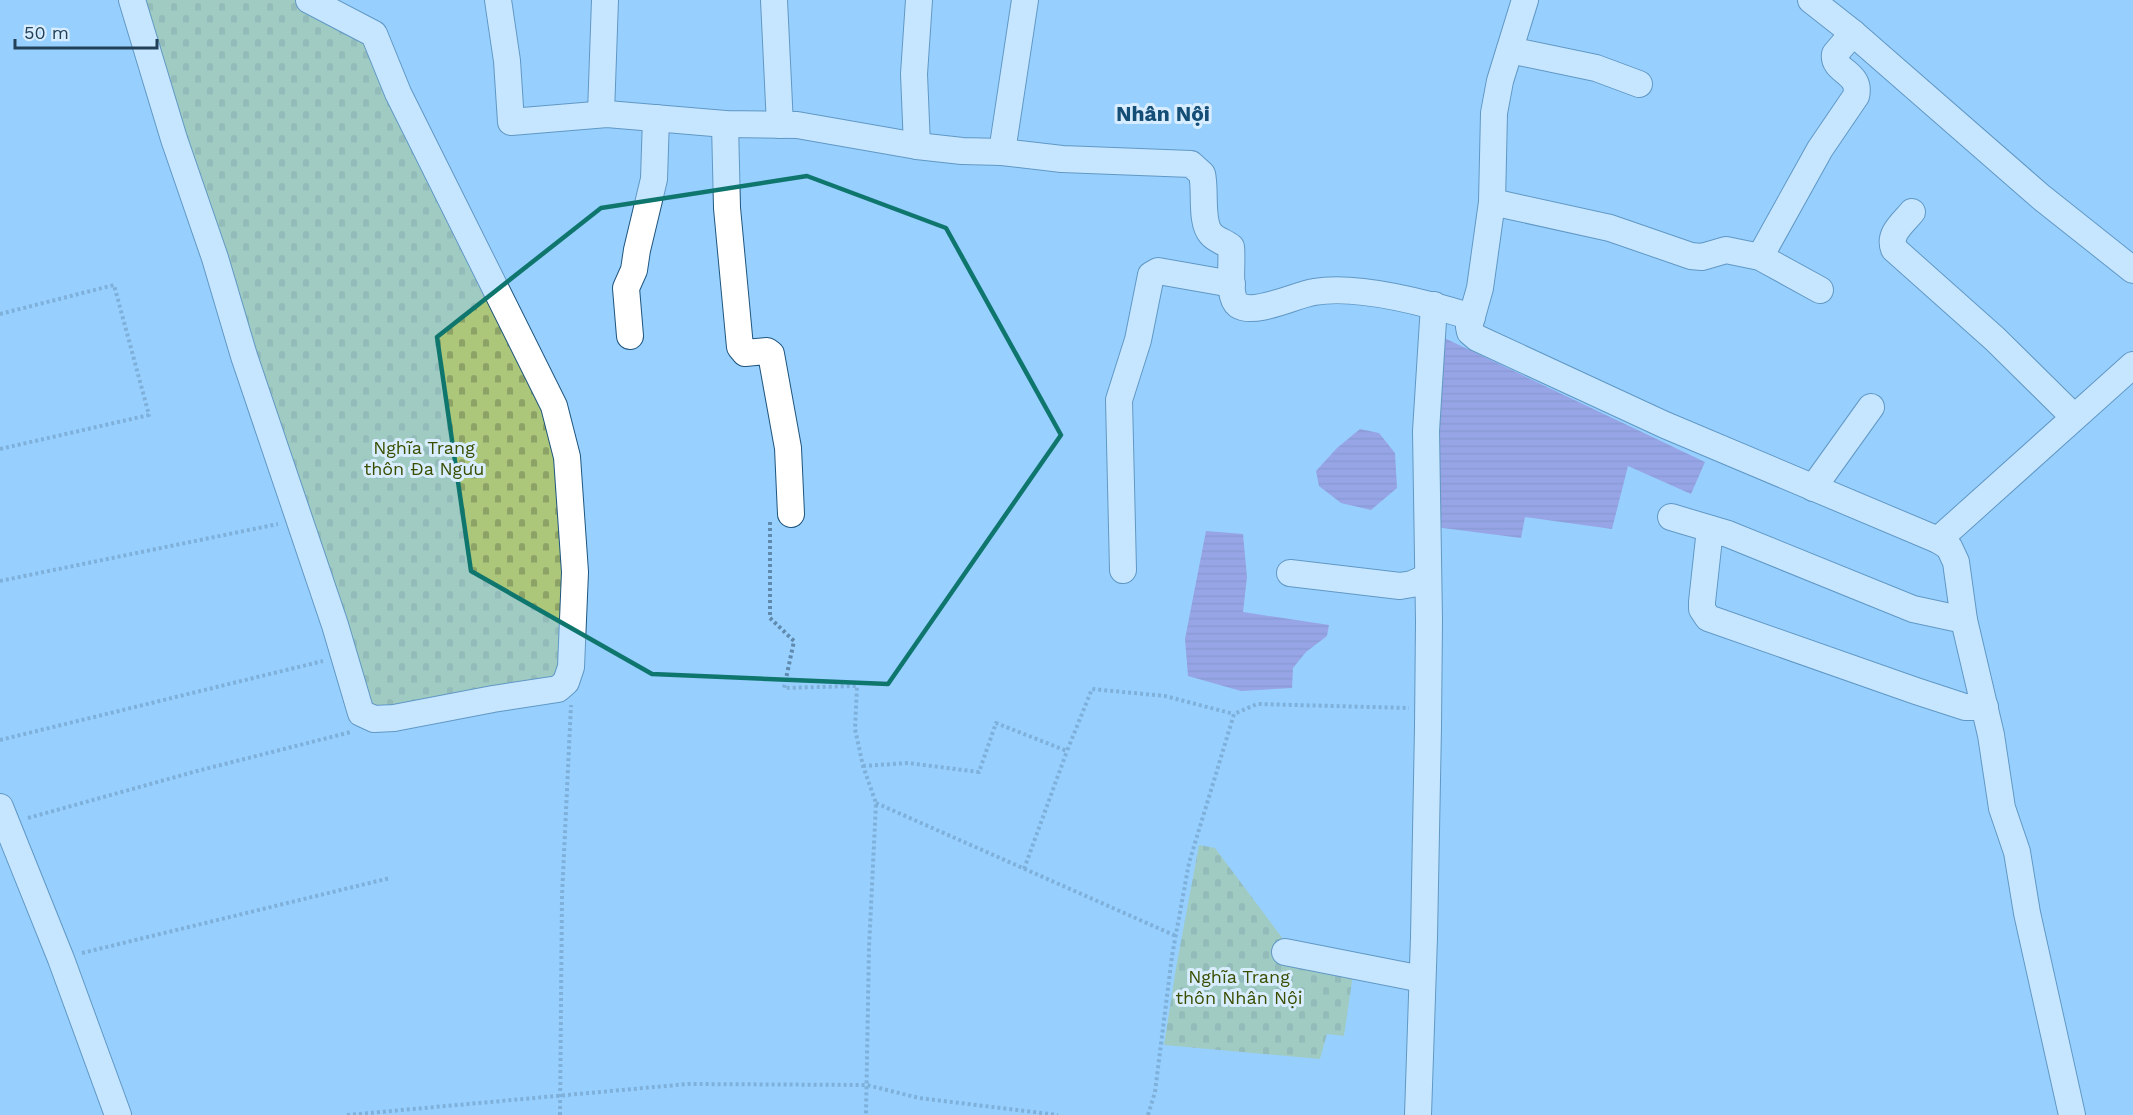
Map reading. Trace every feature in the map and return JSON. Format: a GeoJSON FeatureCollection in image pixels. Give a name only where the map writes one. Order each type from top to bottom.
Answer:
{"type":"FeatureCollection","features":[{"type":"Feature","properties":{"kind":"street"},"geometry":{"type":"LineString","coordinates":[[132,0],[174,139],[361,713],[374,719],[394,718],[558,689],[566,682],[571,667],[575,572],[567,456],[554,406],[398,93],[374,34],[309,0]]}},
{"type":"Feature","properties":{"kind":"street"},"geometry":{"type":"LineString","coordinates":[[498,0],[507,61],[511,122],[601,113],[725,124],[797,125],[917,146],[962,151],[1002,152],[1072,159],[1181,163],[1195,166],[1202,174],[1205,220],[1209,232],[1231,247],[1234,301],[1240,306],[1246,308],[1267,306],[1299,295],[1329,290],[1353,291],[1434,305],[1472,317]]}},
{"type":"Feature","properties":{"kind":"street"},"geometry":{"type":"LineString","coordinates":[[601,113],[605,0]]}},
{"type":"Feature","properties":{"kind":"street"},"geometry":{"type":"LineString","coordinates":[[774,0],[780,125]]}},
{"type":"Feature","properties":{"kind":"street"},"geometry":{"type":"LineString","coordinates":[[917,146],[914,74],[919,0]]}},
{"type":"Feature","properties":{"kind":"street"},"geometry":{"type":"LineString","coordinates":[[1002,152],[1025,0]]}},
{"type":"Feature","properties":{"kind":"street"},"geometry":{"type":"LineString","coordinates":[[1525,0],[1500,81],[1494,112],[1492,202],[1482,279],[1469,330],[1477,338],[1665,425],[1938,540],[1949,547],[1954,556],[1964,620],[1985,707],[2002,808],[2017,852],[2027,913],[2072,1115]]}},
{"type":"Feature","properties":{"kind":"street"},"geometry":{"type":"LineString","coordinates":[[1811,0],[1853,33],[2041,197],[2133,270]]}},
{"type":"Feature","properties":{"kind":"street"},"geometry":{"type":"LineString","coordinates":[[1760,257],[1820,149],[1856,96],[1858,89],[1854,80],[1836,64],[1834,58],[1853,33]]}},
{"type":"Feature","properties":{"kind":"street"},"geometry":{"type":"LineString","coordinates":[[1510,50],[1596,68],[1639,84]]}},
{"type":"Feature","properties":{"kind":"street"},"geometry":{"type":"LineString","coordinates":[[630,336],[626,288],[634,270],[654,179],[656,118]]}},
{"type":"Feature","properties":{"kind":"street"},"geometry":{"type":"LineString","coordinates":[[725,124],[727,208],[740,347],[745,353],[767,351],[771,354],[788,448],[781,516]]}},
{"type":"Feature","properties":{"kind":"street"},"geometry":{"type":"LineString","coordinates":[[1492,202],[1610,228],[1691,256],[1702,257],[1726,250],[1760,257],[1820,290]]}},
{"type":"Feature","properties":{"kind":"street"},"geometry":{"type":"LineString","coordinates":[[1912,212],[1893,235],[1891,242],[1894,249],[1995,339],[2074,417]]}},
{"type":"Feature","properties":{"kind":"street"},"geometry":{"type":"LineString","coordinates":[[1123,570],[1119,400],[1138,340],[1151,275],[1158,271],[1232,284]]}},
{"type":"Feature","properties":{"kind":"street"},"geometry":{"type":"LineString","coordinates":[[1418,1115],[1428,709],[1426,431],[1434,305]]}},
{"type":"Feature","properties":{"kind":"street"},"geometry":{"type":"LineString","coordinates":[[1938,540],[2133,365]]}},
{"type":"Feature","properties":{"kind":"street"},"geometry":{"type":"LineString","coordinates":[[1813,488],[1871,407]]}},
{"type":"Feature","properties":{"kind":"street"},"geometry":{"type":"LineString","coordinates":[[1671,518],[1710,529],[1913,609],[1964,620]]}},
{"type":"Feature","properties":{"kind":"street"},"geometry":{"type":"LineString","coordinates":[[1710,529],[1702,602],[1702,609],[1708,618],[1965,707],[1985,707]]}},
{"type":"Feature","properties":{"kind":"street"},"geometry":{"type":"LineString","coordinates":[[1290,573],[1400,586],[1428,577]]}},
{"type":"Feature","properties":{"kind":"street"},"geometry":{"type":"LineString","coordinates":[[3,815],[61,959],[118,1115]]}},
{"type":"Feature","properties":{"kind":"street"},"geometry":{"type":"LineString","coordinates":[[1285,952],[1422,979]]}},
{"type":"Feature","properties":{"kind":"path"},"geometry":{"type":"LineString","coordinates":[[0,314],[114,285],[148,416],[0,449]]}},
{"type":"Feature","properties":{"kind":"path"},"geometry":{"type":"LineString","coordinates":[[781,516],[770,618],[794,640],[784,688],[857,686],[855,729],[863,766],[876,803],[869,948],[866,1115]]}},
{"type":"Feature","properties":{"kind":"path"},"geometry":{"type":"LineString","coordinates":[[0,581],[299,520]]}},
{"type":"Feature","properties":{"kind":"path"},"geometry":{"type":"LineString","coordinates":[[0,740],[344,656]]}},
{"type":"Feature","properties":{"kind":"path"},"geometry":{"type":"LineString","coordinates":[[560,1115],[562,896],[572,688],[566,682]]}},
{"type":"Feature","properties":{"kind":"path"},"geometry":{"type":"LineString","coordinates":[[1024,869],[1092,689],[1165,696],[1234,714],[1257,704],[1428,709]]}},
{"type":"Feature","properties":{"kind":"path"},"geometry":{"type":"LineString","coordinates":[[1148,1115],[1155,1092],[1176,936],[1189,863],[1234,714]]}},
{"type":"Feature","properties":{"kind":"path"},"geometry":{"type":"LineString","coordinates":[[863,766],[908,763],[979,772],[996,723],[1067,751]]}},
{"type":"Feature","properties":{"kind":"path"},"geometry":{"type":"LineString","coordinates":[[3,815],[197,771],[355,731]]}},
{"type":"Feature","properties":{"kind":"path"},"geometry":{"type":"LineString","coordinates":[[876,803],[1176,936]]}},
{"type":"Feature","properties":{"kind":"path"},"geometry":{"type":"LineString","coordinates":[[61,959],[390,878]]}},
{"type":"Feature","properties":{"kind":"path"},"geometry":{"type":"LineString","coordinates":[[347,1115],[688,1084],[867,1085],[919,1098],[1058,1115]]}},
{"type":"Feature","properties":{"kind":"highlighted area"},"geometry":{"type":"Polygon","coordinates":[[[807,176],[946,228],[1061,435],[888,684],[652,674],[471,571],[437,337],[601,208],[807,176]]]}},
{"type":"Feature","properties":{"kind":"green space","name":"Nghĩa Trang thôn Đa Ngưu"},"geometry":{"type":"Polygon","coordinates":[[[135,0],[298,0],[374,34],[554,406],[569,676],[374,719],[135,0]]]}},
{"type":"Feature","properties":{"kind":"green space","name":"Nghĩa Trang thôn Nhân Nội"},"geometry":{"type":"Polygon","coordinates":[[[1199,845],[1215,848],[1286,943],[1355,961],[1344,1036],[1327,1034],[1320,1059],[1164,1045],[1199,845]]]}},
{"type":"Feature","properties":{"kind":"shaded area"},"geometry":{"type":"Polygon","coordinates":[[[1438,335],[1705,462],[1691,494],[1628,466],[1612,529],[1525,517],[1521,538],[1435,527],[1438,335]]]}},
{"type":"Feature","properties":{"kind":"shaded area"},"geometry":{"type":"Polygon","coordinates":[[[1360,429],[1379,433],[1395,453],[1397,488],[1371,510],[1341,503],[1319,486],[1316,471],[1337,448],[1360,429]]]}},
{"type":"Feature","properties":{"kind":"shaded area"},"geometry":{"type":"Polygon","coordinates":[[[1206,531],[1243,534],[1247,577],[1243,612],[1329,625],[1327,636],[1306,652],[1293,668],[1292,688],[1241,691],[1188,676],[1185,639],[1206,531]]]}},
{"type":"Feature","properties":{"kind":"district","name":"Nhân Nội"},"geometry":{"type":"Point","coordinates":[1163,113]}}]}
